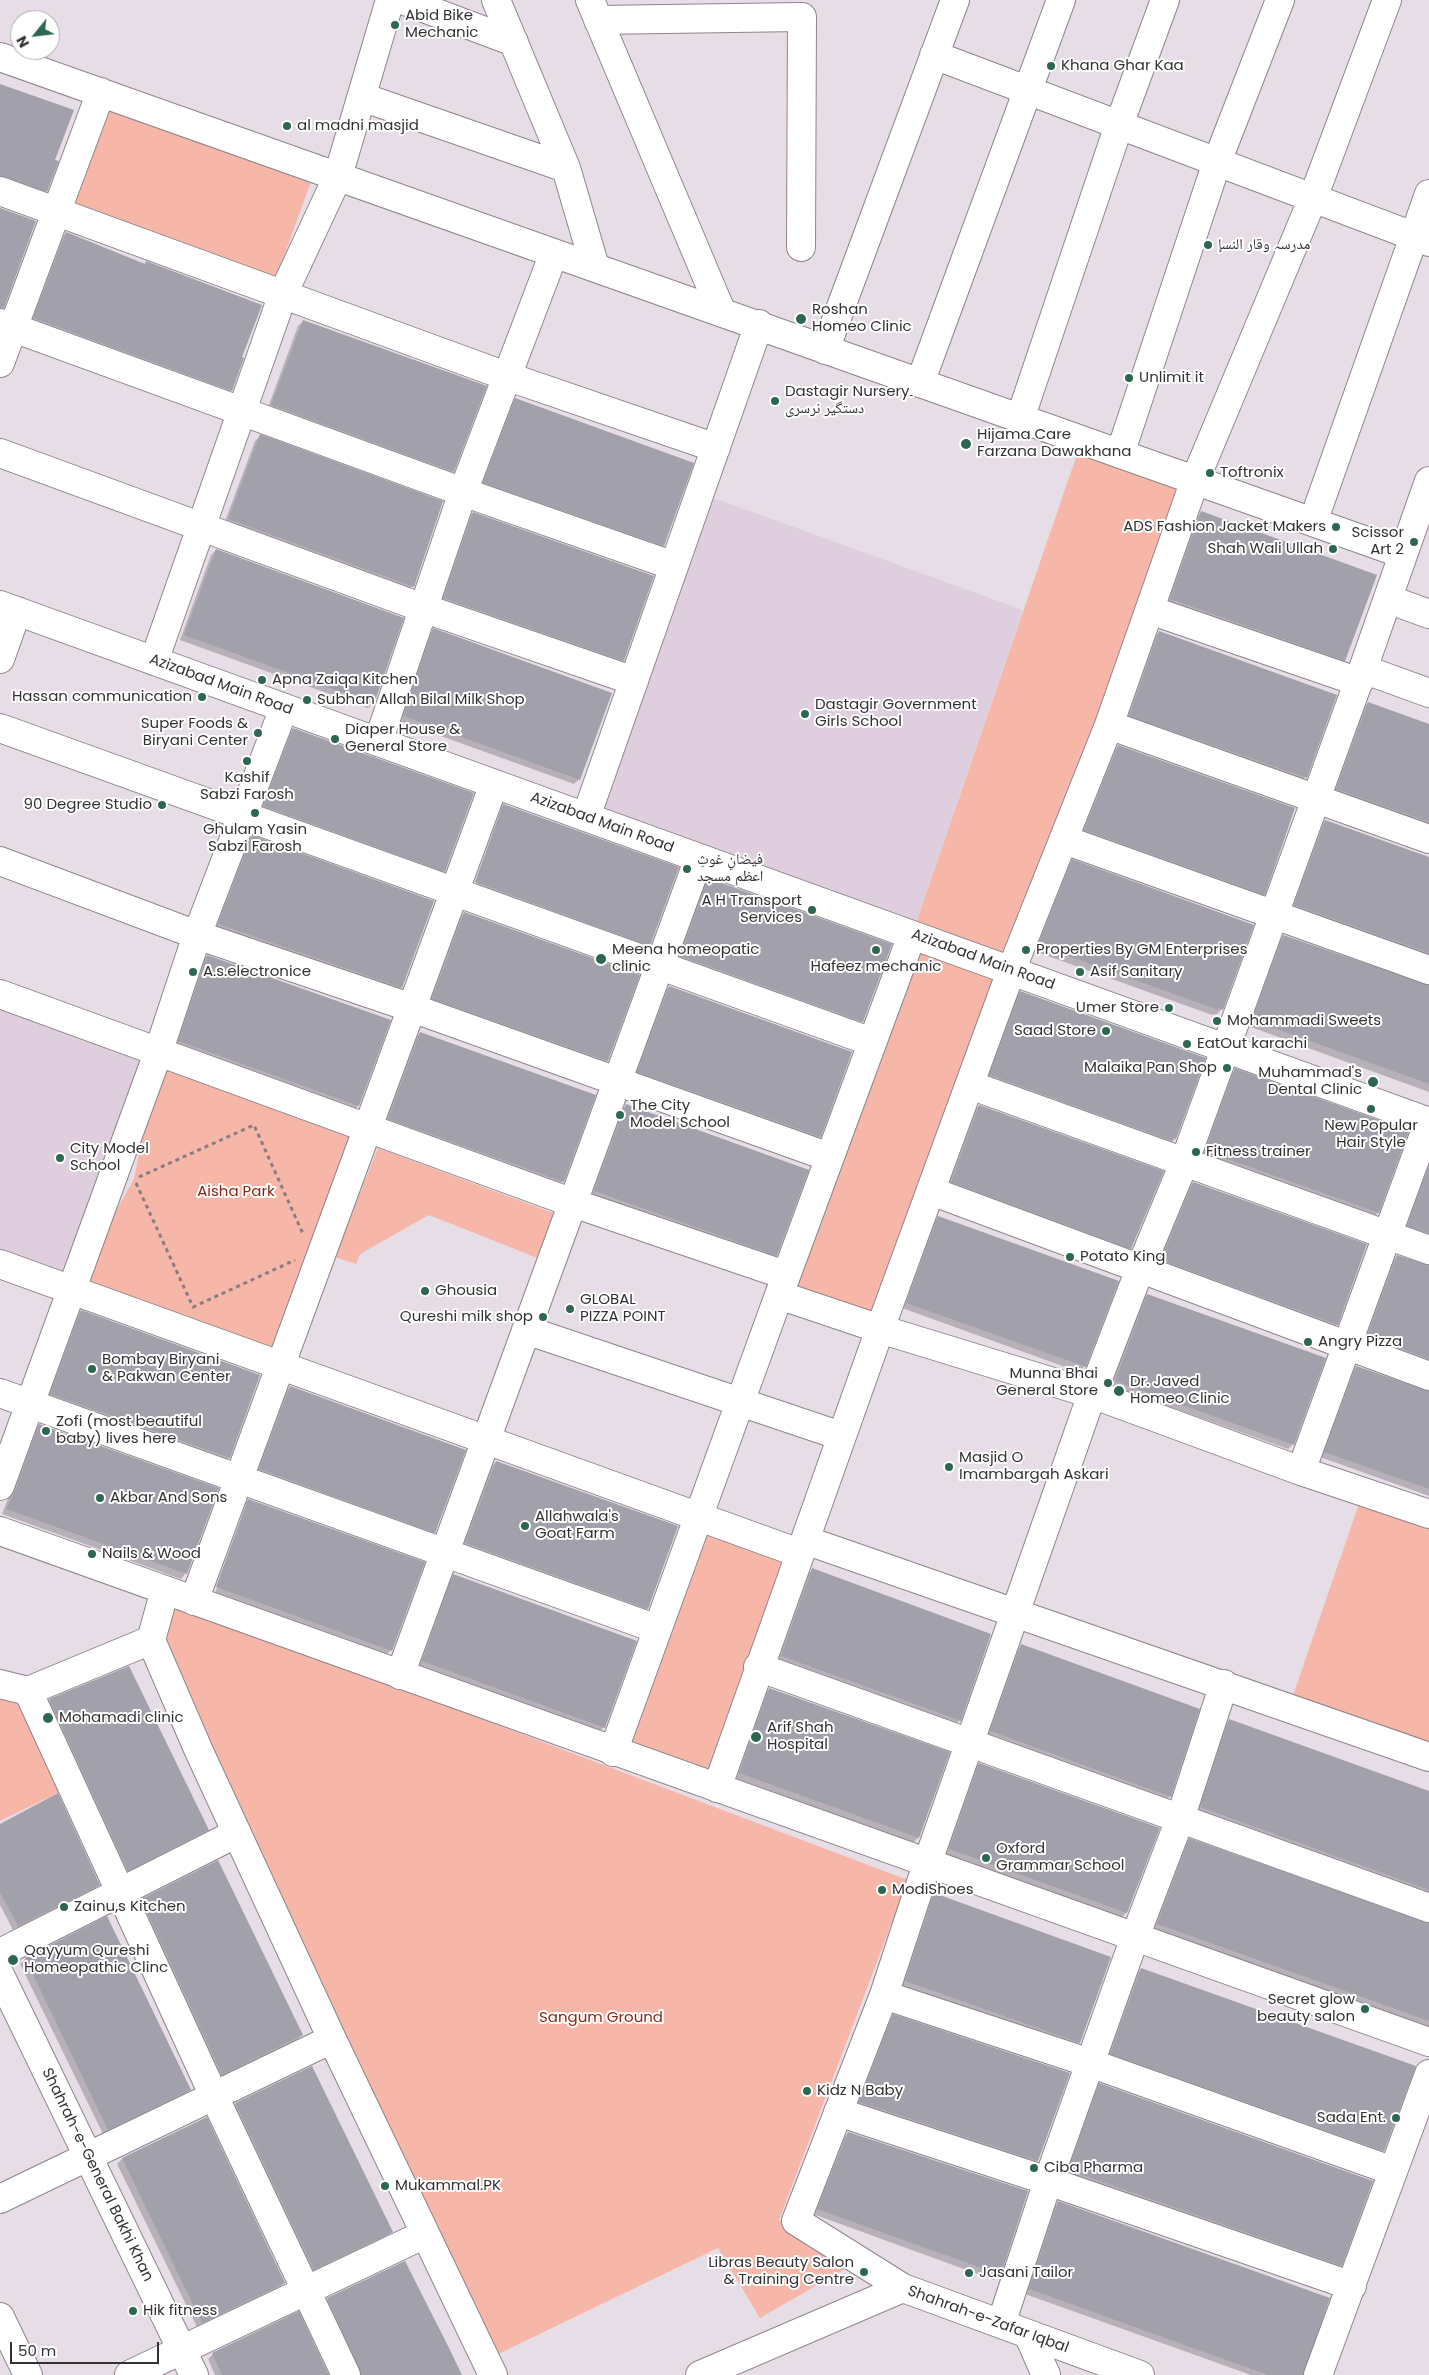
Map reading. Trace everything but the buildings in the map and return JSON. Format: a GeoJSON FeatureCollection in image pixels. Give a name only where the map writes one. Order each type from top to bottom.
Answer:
{"type":"FeatureCollection","features":[{"type":"Feature","properties":{"kind":"street"},"geometry":{"type":"LineString","coordinates":[[154,661],[283,294],[338,176],[390,0]]}},
{"type":"Feature","properties":{"kind":"street"},"geometry":{"type":"LineString","coordinates":[[402,0],[514,42]]}},
{"type":"Feature","properties":{"kind":"street"},"geometry":{"type":"LineString","coordinates":[[496,0],[566,168],[596,267]]}},
{"type":"Feature","properties":{"kind":"street"},"geometry":{"type":"LineString","coordinates":[[824,350],[955,0]]}},
{"type":"Feature","properties":{"kind":"street"},"geometry":{"type":"LineString","coordinates":[[920,383],[1061,0]]}},
{"type":"Feature","properties":{"kind":"street"},"geometry":{"type":"LineString","coordinates":[[1020,419],[1119,125],[1165,0]]}},
{"type":"Feature","properties":{"kind":"street"},"geometry":{"type":"LineString","coordinates":[[1120,454],[1217,162],[1280,0]]}},
{"type":"Feature","properties":{"kind":"street"},"geometry":{"type":"LineString","coordinates":[[717,1788],[758,1667],[880,1329],[1012,971],[1109,725],[1195,480],[1313,198],[1387,0]]}},
{"type":"Feature","properties":{"kind":"street"},"geometry":{"type":"LineString","coordinates":[[722,314],[594,10],[802,9],[801,247]]}},
{"type":"Feature","properties":{"kind":"street"},"geometry":{"type":"LineString","coordinates":[[934,55],[1422,239]]}},
{"type":"Feature","properties":{"kind":"street"},"geometry":{"type":"LineString","coordinates":[[0,57],[596,267],[722,314],[760,324],[824,350],[1403,554]]}},
{"type":"Feature","properties":{"kind":"street"},"geometry":{"type":"LineString","coordinates":[[0,363],[7,325],[55,211],[101,92]]}},
{"type":"Feature","properties":{"kind":"street"},"geometry":{"type":"LineString","coordinates":[[362,97],[566,168]]}},
{"type":"Feature","properties":{"kind":"street"},"geometry":{"type":"LineString","coordinates":[[0,191],[506,376],[716,448]]}},
{"type":"Feature","properties":{"kind":"street"},"geometry":{"type":"LineString","coordinates":[[1313,522],[1422,239],[1429,194]]}},
{"type":"Feature","properties":{"kind":"street"},"geometry":{"type":"LineString","coordinates":[[378,742],[462,492],[554,253]]}},
{"type":"Feature","properties":{"kind":"street"},"geometry":{"type":"LineString","coordinates":[[586,817],[760,324]]}},
{"type":"Feature","properties":{"kind":"street"},"geometry":{"type":"LineString","coordinates":[[7,325],[462,492],[674,566]]}},
{"type":"Feature","properties":{"kind":"street"},"geometry":{"type":"LineString","coordinates":[[0,453],[422,608],[634,681]]}},
{"type":"Feature","properties":{"kind":"street"},"geometry":{"type":"LineString","coordinates":[[903,2288],[796,2221],[884,1995],[927,1864],[1092,1394],[1140,1269],[1184,1164],[1224,1048],[1361,675],[1403,554],[1421,531],[1429,481]]}},
{"type":"Feature","properties":{"kind":"street"},"geometry":{"type":"LineString","coordinates":[[1388,599],[1429,614]]}},
{"type":"Feature","properties":{"kind":"street"},"geometry":{"type":"LineString","coordinates":[[0,658],[8,608]]}},
{"type":"Feature","properties":{"kind":"street","name":"Azizabad Main Road"},"geometry":{"type":"LineString","coordinates":[[8,608],[1429,1121]]}},
{"type":"Feature","properties":{"kind":"street"},"geometry":{"type":"LineString","coordinates":[[1150,610],[1361,675],[1429,693]]}},
{"type":"Feature","properties":{"kind":"street"},"geometry":{"type":"LineString","coordinates":[[0,1486],[158,1053],[197,935],[284,708]]}},
{"type":"Feature","properties":{"kind":"street"},"geometry":{"type":"LineString","coordinates":[[1109,725],[1429,839]]}},
{"type":"Feature","properties":{"kind":"street"},"geometry":{"type":"LineString","coordinates":[[0,728],[872,1042]]}},
{"type":"Feature","properties":{"kind":"street"},"geometry":{"type":"LineString","coordinates":[[194,1601],[282,1366],[494,784]]}},
{"type":"Feature","properties":{"kind":"street"},"geometry":{"type":"LineString","coordinates":[[1065,840],[1429,970]]}},
{"type":"Feature","properties":{"kind":"street"},"geometry":{"type":"LineString","coordinates":[[400,1675],[699,858]]}},
{"type":"Feature","properties":{"kind":"street"},"geometry":{"type":"LineString","coordinates":[[0,861],[197,935],[412,1008],[828,1157]]}},
{"type":"Feature","properties":{"kind":"street"},"geometry":{"type":"LineString","coordinates":[[613,1752],[828,1157],[912,935]]}},
{"type":"Feature","properties":{"kind":"street"},"geometry":{"type":"LineString","coordinates":[[0,994],[573,1203],[782,1285],[880,1329],[1092,1394],[1301,1472],[1429,1514]]}},
{"type":"Feature","properties":{"kind":"street"},"geometry":{"type":"LineString","coordinates":[[970,1085],[1184,1164],[1429,1250]]}},
{"type":"Feature","properties":{"kind":"street"},"geometry":{"type":"LineString","coordinates":[[1301,1472],[1429,1121]]}},
{"type":"Feature","properties":{"kind":"street"},"geometry":{"type":"LineString","coordinates":[[931,1191],[1429,1376]]}},
{"type":"Feature","properties":{"kind":"street"},"geometry":{"type":"LineString","coordinates":[[0,1264],[698,1516],[802,1546],[1016,1614],[1224,1684],[1429,1757]]}},
{"type":"Feature","properties":{"kind":"street"},"geometry":{"type":"LineString","coordinates":[[526,1330],[841,1436]]}},
{"type":"Feature","properties":{"kind":"street"},"geometry":{"type":"LineString","coordinates":[[0,1393],[657,1629]]}},
{"type":"Feature","properties":{"kind":"street"},"geometry":{"type":"LineString","coordinates":[[0,1531],[613,1752],[1429,2042]]}},
{"type":"Feature","properties":{"kind":"street"},"geometry":{"type":"LineString","coordinates":[[165,1590],[151,1640],[332,2039],[493,2375]]}},
{"type":"Feature","properties":{"kind":"street"},"geometry":{"type":"LineString","coordinates":[[0,1684],[28,1691],[151,1640]]}},
{"type":"Feature","properties":{"kind":"street"},"geometry":{"type":"LineString","coordinates":[[758,1667],[970,1741],[1429,1908]]}},
{"type":"Feature","properties":{"kind":"street"},"geometry":{"type":"LineString","coordinates":[[1001,2324],[1048,2181],[1180,1818],[1224,1684]]}},
{"type":"Feature","properties":{"kind":"street"},"geometry":{"type":"LineString","coordinates":[[28,1691],[214,2096],[346,2375]]}},
{"type":"Feature","properties":{"kind":"street"},"geometry":{"type":"LineString","coordinates":[[0,1953],[237,1833]]}},
{"type":"Feature","properties":{"kind":"street","name":"Shahrah-e-General Bakhi Khan"},"geometry":{"type":"LineString","coordinates":[[0,1975],[194,2375]]}},
{"type":"Feature","properties":{"kind":"street"},"geometry":{"type":"LineString","coordinates":[[884,1995],[1090,2063],[1394,2172]]}},
{"type":"Feature","properties":{"kind":"street"},"geometry":{"type":"LineString","coordinates":[[0,2199],[332,2039]]}},
{"type":"Feature","properties":{"kind":"street"},"geometry":{"type":"LineString","coordinates":[[1318,2375],[1429,2074]]}},
{"type":"Feature","properties":{"kind":"street"},"geometry":{"type":"LineString","coordinates":[[838,2112],[1048,2181],[1352,2286]]}},
{"type":"Feature","properties":{"kind":"street"},"geometry":{"type":"LineString","coordinates":[[129,2375],[425,2234]]}},
{"type":"Feature","properties":{"kind":"street","name":"Shahrah-e-Zafar Iqbal"},"geometry":{"type":"LineString","coordinates":[[711,2373],[903,2288],[1140,2375]]}},
{"type":"Feature","properties":{"kind":"street"},"geometry":{"type":"LineString","coordinates":[[0,2317],[28,2375]]}},
{"type":"Feature","properties":{"kind":"street"},"geometry":{"type":"LineString","coordinates":[[1028,2334],[1046,2375]]}},
{"type":"Feature","properties":{"kind":"path"},"geometry":{"type":"LineString","coordinates":[[303,1257],[193,1307],[134,1179],[254,1125],[304,1236]]}},
{"type":"Feature","properties":{"kind":"shaded area","name":"Dastagir Government Girls School"},"geometry":{"type":"Polygon","coordinates":[[[700,493],[1023,610],[912,935],[586,817],[700,493]]]}},
{"type":"Feature","properties":{"kind":"shaded area","name":"City Model School"},"geometry":{"type":"Polygon","coordinates":[[[0,994],[158,1053],[72,1290],[0,1264],[0,994]]]}},
{"type":"Feature","properties":{"kind":"green space"},"geometry":{"type":"Polygon","coordinates":[[[108,107],[312,179],[276,278],[72,206],[108,107]]]}},
{"type":"Feature","properties":{"kind":"green space"},"geometry":{"type":"Polygon","coordinates":[[[1082,440],[1195,480],[880,1329],[779,1295],[912,935],[1082,440]]]}},
{"type":"Feature","properties":{"kind":"green space","name":"Aisha Park"},"geometry":{"type":"Polygon","coordinates":[[[158,1053],[368,1129],[282,1366],[72,1290],[134,1179],[158,1053]]]}},
{"type":"Feature","properties":{"kind":"green space"},"geometry":{"type":"Polygon","coordinates":[[[378,1148],[556,1214],[540,1259],[429,1215],[360,1254],[356,1264],[334,1257],[378,1148]]]}},
{"type":"Feature","properties":{"kind":"green space"},"geometry":{"type":"Polygon","coordinates":[[[1363,1492],[1429,1514],[1429,1757],[1289,1707],[1363,1492]]]}},
{"type":"Feature","properties":{"kind":"green space"},"geometry":{"type":"Polygon","coordinates":[[[698,1516],[799,1553],[717,1788],[613,1752],[698,1516]]]}},
{"type":"Feature","properties":{"kind":"green space","name":"Sangum Ground"},"geometry":{"type":"Polygon","coordinates":[[[172,1602],[908,1880],[779,2220],[857,2262],[760,2318],[718,2248],[496,2355],[161,1640],[172,1602]]]}},
{"type":"Feature","properties":{"kind":"green space"},"geometry":{"type":"Polygon","coordinates":[[[0,1684],[28,1691],[72,1786],[0,1821],[0,1684]]]}},
{"type":"Feature","properties":{"kind":"place","name":"Abid Bike Mechanic"},"geometry":{"type":"Point","coordinates":[395,25]}},
{"type":"Feature","properties":{"kind":"place","name":"Khana Ghar Kaa"},"geometry":{"type":"Point","coordinates":[1051,66]}},
{"type":"Feature","properties":{"kind":"place","name":"al madni masjid"},"geometry":{"type":"Point","coordinates":[287,126]}},
{"type":"Feature","properties":{"kind":"place","name":"مدرسہ وقار النسإ"},"geometry":{"type":"Point","coordinates":[1208,245]}},
{"type":"Feature","properties":{"kind":"place","name":"Roshan Homeo Clinic"},"geometry":{"type":"Point","coordinates":[801,319]}},
{"type":"Feature","properties":{"kind":"place","name":"Unlimit it"},"geometry":{"type":"Point","coordinates":[1129,378]}},
{"type":"Feature","properties":{"kind":"place","name":"Dastagir Nursery۔ دستگیر نرسری"},"geometry":{"type":"Point","coordinates":[775,401]}},
{"type":"Feature","properties":{"kind":"place","name":"Hijama Care Farzana Dawakhana"},"geometry":{"type":"Point","coordinates":[966,444]}},
{"type":"Feature","properties":{"kind":"place","name":"Toftronix"},"geometry":{"type":"Point","coordinates":[1210,473]}},
{"type":"Feature","properties":{"kind":"place","name":"ADS Fashion Jacket Makers"},"geometry":{"type":"Point","coordinates":[1336,527]}},
{"type":"Feature","properties":{"kind":"place","name":"Scissor Art 2"},"geometry":{"type":"Point","coordinates":[1414,542]}},
{"type":"Feature","properties":{"kind":"place","name":"Shah Wali Ullah"},"geometry":{"type":"Point","coordinates":[1333,549]}},
{"type":"Feature","properties":{"kind":"place","name":"Apna Zaiqa Kitchen"},"geometry":{"type":"Point","coordinates":[262,680]}},
{"type":"Feature","properties":{"kind":"place","name":"Hassan communication"},"geometry":{"type":"Point","coordinates":[202,697]}},
{"type":"Feature","properties":{"kind":"place","name":"Subhan Allah Bilal Milk Shop"},"geometry":{"type":"Point","coordinates":[307,700]}},
{"type":"Feature","properties":{"kind":"place","name":"Dastagir Government Girls School"},"geometry":{"type":"Point","coordinates":[805,714]}},
{"type":"Feature","properties":{"kind":"place","name":"Super Foods & Biryani Center"},"geometry":{"type":"Point","coordinates":[258,733]}},
{"type":"Feature","properties":{"kind":"place","name":"Diaper House & General Store"},"geometry":{"type":"Point","coordinates":[335,739]}},
{"type":"Feature","properties":{"kind":"place","name":"Kashif Sabzi Farosh"},"geometry":{"type":"Point","coordinates":[247,761]}},
{"type":"Feature","properties":{"kind":"place","name":"90 Degree Studio"},"geometry":{"type":"Point","coordinates":[162,805]}},
{"type":"Feature","properties":{"kind":"place","name":"Ghulam Yasin Sabzi Farosh"},"geometry":{"type":"Point","coordinates":[255,813]}},
{"type":"Feature","properties":{"kind":"place","name":"فیضانِ غوثِ اعظم مسجد"},"geometry":{"type":"Point","coordinates":[687,869]}},
{"type":"Feature","properties":{"kind":"place","name":"A H Transport Services"},"geometry":{"type":"Point","coordinates":[812,910]}},
{"type":"Feature","properties":{"kind":"place","name":"Hafeez mechanic"},"geometry":{"type":"Point","coordinates":[876,950]}},
{"type":"Feature","properties":{"kind":"place","name":"Properties By GM Enterprises"},"geometry":{"type":"Point","coordinates":[1026,950]}},
{"type":"Feature","properties":{"kind":"place","name":"Meena homeopatic clinic"},"geometry":{"type":"Point","coordinates":[601,959]}},
{"type":"Feature","properties":{"kind":"place","name":"A.s.electronice"},"geometry":{"type":"Point","coordinates":[193,972]}},
{"type":"Feature","properties":{"kind":"place","name":"Asif Sanitary"},"geometry":{"type":"Point","coordinates":[1080,972]}},
{"type":"Feature","properties":{"kind":"place","name":"Umer Store"},"geometry":{"type":"Point","coordinates":[1169,1008]}},
{"type":"Feature","properties":{"kind":"place","name":"Mohammadi Sweets"},"geometry":{"type":"Point","coordinates":[1217,1021]}},
{"type":"Feature","properties":{"kind":"place","name":"Saad Store"},"geometry":{"type":"Point","coordinates":[1106,1031]}},
{"type":"Feature","properties":{"kind":"place","name":"EatOut karachi"},"geometry":{"type":"Point","coordinates":[1187,1044]}},
{"type":"Feature","properties":{"kind":"place","name":"Malaika Pan Shop"},"geometry":{"type":"Point","coordinates":[1227,1068]}},
{"type":"Feature","properties":{"kind":"place","name":"Muhammad's Dental Clinic"},"geometry":{"type":"Point","coordinates":[1373,1082]}},
{"type":"Feature","properties":{"kind":"place","name":"New Popular Hair Style"},"geometry":{"type":"Point","coordinates":[1371,1109]}},
{"type":"Feature","properties":{"kind":"place","name":"The City Model School"},"geometry":{"type":"Point","coordinates":[620,1115]}},
{"type":"Feature","properties":{"kind":"place","name":"Fitness trainer"},"geometry":{"type":"Point","coordinates":[1196,1152]}},
{"type":"Feature","properties":{"kind":"place","name":"City Model School"},"geometry":{"type":"Point","coordinates":[60,1158]}},
{"type":"Feature","properties":{"kind":"place","name":"Potato King"},"geometry":{"type":"Point","coordinates":[1070,1257]}},
{"type":"Feature","properties":{"kind":"place","name":"Ghousia"},"geometry":{"type":"Point","coordinates":[425,1291]}},
{"type":"Feature","properties":{"kind":"place","name":"GLOBAL PIZZA POINT"},"geometry":{"type":"Point","coordinates":[570,1309]}},
{"type":"Feature","properties":{"kind":"place","name":"Qureshi milk shop"},"geometry":{"type":"Point","coordinates":[543,1317]}},
{"type":"Feature","properties":{"kind":"place","name":"Angry Pizza"},"geometry":{"type":"Point","coordinates":[1308,1342]}},
{"type":"Feature","properties":{"kind":"place","name":"Bombay Biryani & Pakwan Center"},"geometry":{"type":"Point","coordinates":[92,1369]}},
{"type":"Feature","properties":{"kind":"place","name":"Munna Bhai General Store"},"geometry":{"type":"Point","coordinates":[1108,1383]}},
{"type":"Feature","properties":{"kind":"place","name":"Dr. Javed Homeo Clinic"},"geometry":{"type":"Point","coordinates":[1119,1391]}},
{"type":"Feature","properties":{"kind":"place","name":"Zofi (most beautiful baby) lives here"},"geometry":{"type":"Point","coordinates":[46,1431]}},
{"type":"Feature","properties":{"kind":"place","name":"Masjid O Imambargah Askari"},"geometry":{"type":"Point","coordinates":[949,1467]}},
{"type":"Feature","properties":{"kind":"place","name":"Akbar And Sons"},"geometry":{"type":"Point","coordinates":[100,1498]}},
{"type":"Feature","properties":{"kind":"place","name":"Allahwala's Goat Farm"},"geometry":{"type":"Point","coordinates":[525,1526]}},
{"type":"Feature","properties":{"kind":"place","name":"Nails & Wood"},"geometry":{"type":"Point","coordinates":[92,1554]}},
{"type":"Feature","properties":{"kind":"place","name":"Mohamadi clinic"},"geometry":{"type":"Point","coordinates":[48,1718]}},
{"type":"Feature","properties":{"kind":"place","name":"Arif Shah Hospital"},"geometry":{"type":"Point","coordinates":[756,1737]}},
{"type":"Feature","properties":{"kind":"place","name":"Oxford Grammar School"},"geometry":{"type":"Point","coordinates":[986,1858]}},
{"type":"Feature","properties":{"kind":"place","name":"ModiShoes"},"geometry":{"type":"Point","coordinates":[882,1890]}},
{"type":"Feature","properties":{"kind":"place","name":"Zainu,s Kitchen"},"geometry":{"type":"Point","coordinates":[64,1907]}},
{"type":"Feature","properties":{"kind":"place","name":"Qayyum Qureshi Homeopathic Clinc"},"geometry":{"type":"Point","coordinates":[13,1960]}},
{"type":"Feature","properties":{"kind":"place","name":"Secret glow beauty salon"},"geometry":{"type":"Point","coordinates":[1365,2009]}},
{"type":"Feature","properties":{"kind":"place","name":"Kidz N Baby"},"geometry":{"type":"Point","coordinates":[807,2091]}},
{"type":"Feature","properties":{"kind":"place","name":"Sada Ent."},"geometry":{"type":"Point","coordinates":[1396,2118]}},
{"type":"Feature","properties":{"kind":"place","name":"Ciba Pharma"},"geometry":{"type":"Point","coordinates":[1034,2168]}},
{"type":"Feature","properties":{"kind":"place","name":"Mukammal.PK"},"geometry":{"type":"Point","coordinates":[385,2186]}},
{"type":"Feature","properties":{"kind":"place","name":"Libras Beauty Salon & Training Centre"},"geometry":{"type":"Point","coordinates":[864,2272]}},
{"type":"Feature","properties":{"kind":"place","name":"Jasani Tailor"},"geometry":{"type":"Point","coordinates":[969,2273]}},
{"type":"Feature","properties":{"kind":"place","name":"Hik fitness"},"geometry":{"type":"Point","coordinates":[133,2311]}}]}
